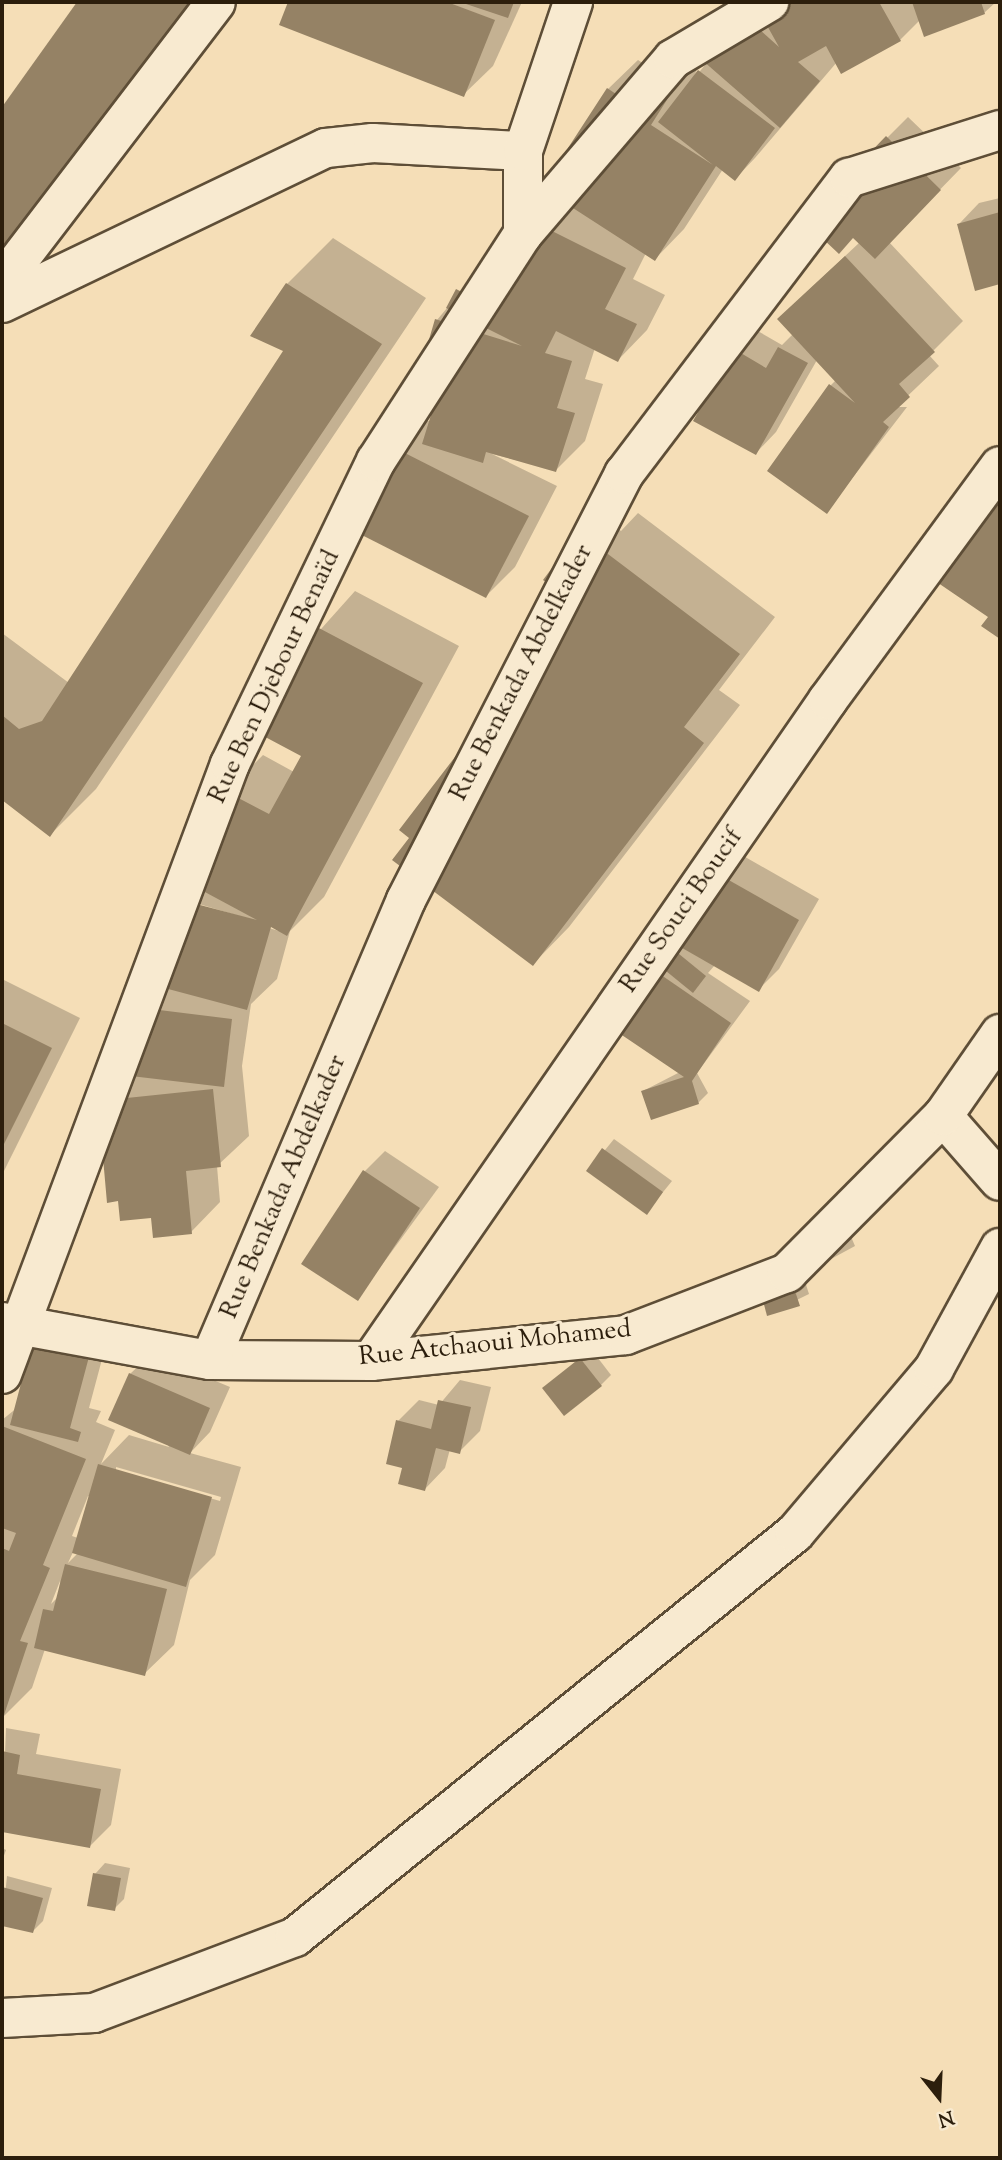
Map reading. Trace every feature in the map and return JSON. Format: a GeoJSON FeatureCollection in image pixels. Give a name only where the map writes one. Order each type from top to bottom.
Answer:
{"type":"FeatureCollection","features":[{"type":"Feature","properties":{"kind":"street"},"geometry":{"type":"LineString","coordinates":[[2,282],[216,2]]}},
{"type":"Feature","properties":{"kind":"street"},"geometry":{"type":"LineString","coordinates":[[523,234],[523,151],[573,2]]}},
{"type":"Feature","properties":{"kind":"street"},"geometry":{"type":"LineString","coordinates":[[523,234],[673,59],[769,2]]}},
{"type":"Feature","properties":{"kind":"street","name":"Rue Benkada Abdelkader"},"geometry":{"type":"LineString","coordinates":[[210,1360],[405,901],[624,474],[849,178],[1000,130]]}},
{"type":"Feature","properties":{"kind":"street"},"geometry":{"type":"LineString","coordinates":[[2,303],[326,148],[373,143],[523,151]]}},
{"type":"Feature","properties":{"kind":"street","name":"Rue Ben Djebour Benaïd"},"geometry":{"type":"LineString","coordinates":[[2,1374],[13,1326],[230,764],[376,461],[523,234]]}},
{"type":"Feature","properties":{"kind":"street","name":"Rue Souci Boucif"},"geometry":{"type":"LineString","coordinates":[[371,1361],[828,700],[1000,466]]}},
{"type":"Feature","properties":{"kind":"street","name":"Rue Atchaoui Mohamed"},"geometry":{"type":"LineString","coordinates":[[13,1326],[210,1360],[371,1361],[626,1335],[787,1273],[943,1116],[1000,1034]]}},
{"type":"Feature","properties":{"kind":"street"},"geometry":{"type":"LineString","coordinates":[[943,1116],[1000,1181]]}},
{"type":"Feature","properties":{"kind":"street"},"geometry":{"type":"LineString","coordinates":[[2,2018],[94,2012],[295,1937],[795,1532],[934,1369],[1000,1248]]}},
{"type":"Feature","properties":{"kind":"building"},"geometry":{"type":"Polygon","coordinates":[[[77,2],[195,2],[2,271],[2,107],[77,2]]]}},
{"type":"Feature","properties":{"kind":"building"},"geometry":{"type":"Polygon","coordinates":[[[288,2],[447,2],[495,20],[464,97],[279,25],[288,2]]]}},
{"type":"Feature","properties":{"kind":"building"},"geometry":{"type":"Polygon","coordinates":[[[460,2],[514,2],[508,18],[460,2]]]}},
{"type":"Feature","properties":{"kind":"building"},"geometry":{"type":"Polygon","coordinates":[[[754,2],[879,2],[901,41],[841,74],[826,46],[798,62],[820,81],[780,128],[702,60],[742,14],[779,47],[754,2]]]}},
{"type":"Feature","properties":{"kind":"building"},"geometry":{"type":"Polygon","coordinates":[[[912,2],[981,2],[985,14],[924,37],[912,2]]]}},
{"type":"Feature","properties":{"kind":"building"},"geometry":{"type":"Polygon","coordinates":[[[698,70],[775,128],[735,181],[716,166],[655,261],[542,188],[607,88],[646,114],[662,90],[670,95],[651,125],[713,165],[658,122],[698,70]]]}},
{"type":"Feature","properties":{"kind":"building"},"geometry":{"type":"Polygon","coordinates":[[[886,136],[941,190],[875,259],[853,238],[839,254],[804,221],[886,136]]]}},
{"type":"Feature","properties":{"kind":"building"},"geometry":{"type":"Polygon","coordinates":[[[1000,212],[1000,284],[975,291],[957,224],[1000,212]]]}},
{"type":"Feature","properties":{"kind":"building"},"geometry":{"type":"Polygon","coordinates":[[[530,220],[626,268],[605,309],[637,324],[618,362],[556,331],[545,353],[572,361],[557,408],[575,413],[556,472],[486,452],[483,463],[422,444],[451,350],[428,343],[435,319],[522,346],[446,308],[456,289],[487,305],[530,220]]]}},
{"type":"Feature","properties":{"kind":"building"},"geometry":{"type":"Polygon","coordinates":[[[845,256],[935,352],[899,384],[910,397],[883,422],[889,427],[827,514],[767,471],[829,384],[855,403],[777,319],[845,256]]]}},
{"type":"Feature","properties":{"kind":"building"},"geometry":{"type":"Polygon","coordinates":[[[286,283],[382,344],[50,837],[2,800],[2,715],[19,729],[42,721],[283,351],[250,336],[286,283]]]}},
{"type":"Feature","properties":{"kind":"building"},"geometry":{"type":"Polygon","coordinates":[[[778,347],[808,363],[756,455],[693,421],[734,349],[766,368],[778,347]]]}},
{"type":"Feature","properties":{"kind":"building"},"geometry":{"type":"Polygon","coordinates":[[[393,447],[529,516],[486,598],[350,529],[393,447]]]}},
{"type":"Feature","properties":{"kind":"building"},"geometry":{"type":"Polygon","coordinates":[[[984,491],[1000,502],[1000,639],[981,626],[988,617],[925,574],[984,491]]]}},
{"type":"Feature","properties":{"kind":"building"},"geometry":{"type":"Polygon","coordinates":[[[600,548],[740,654],[684,727],[704,743],[533,966],[392,860],[409,838],[399,830],[573,603],[543,580],[564,552],[600,548]]]}},
{"type":"Feature","properties":{"kind":"building"},"geometry":{"type":"Polygon","coordinates":[[[317,627],[423,683],[287,936],[271,927],[247,1010],[142,982],[162,895],[257,920],[177,877],[225,791],[269,814],[301,756],[241,724],[317,627]]]}},
{"type":"Feature","properties":{"kind":"building"},"geometry":{"type":"Polygon","coordinates":[[[711,870],[799,920],[759,992],[670,941],[711,870]]]}},
{"type":"Feature","properties":{"kind":"building"},"geometry":{"type":"Polygon","coordinates":[[[668,945],[706,976],[693,993],[655,962],[668,945]]]}},
{"type":"Feature","properties":{"kind":"building"},"geometry":{"type":"Polygon","coordinates":[[[651,968],[731,1023],[692,1081],[699,1104],[651,1120],[641,1091],[684,1077],[610,1027],[651,968]]]}},
{"type":"Feature","properties":{"kind":"building"},"geometry":{"type":"Polygon","coordinates":[[[143,1008],[232,1019],[224,1087],[114,1074],[143,1008]]]}},
{"type":"Feature","properties":{"kind":"building"},"geometry":{"type":"Polygon","coordinates":[[[2,1023],[52,1048],[2,1148],[2,1023]]]}},
{"type":"Feature","properties":{"kind":"building"},"geometry":{"type":"Polygon","coordinates":[[[213,1089],[221,1167],[186,1171],[192,1234],[153,1238],[151,1218],[120,1221],[118,1201],[107,1203],[98,1101],[213,1089]]]}},
{"type":"Feature","properties":{"kind":"building"},"geometry":{"type":"Polygon","coordinates":[[[602,1148],[663,1192],[647,1215],[586,1171],[602,1148]]]}},
{"type":"Feature","properties":{"kind":"building"},"geometry":{"type":"Polygon","coordinates":[[[363,1170],[420,1208],[358,1301],[301,1264],[363,1170]]]}},
{"type":"Feature","properties":{"kind":"building"},"geometry":{"type":"Polygon","coordinates":[[[790,1276],[800,1306],[767,1316],[759,1285],[790,1276]]]}},
{"type":"Feature","properties":{"kind":"building"},"geometry":{"type":"Polygon","coordinates":[[[33,1338],[90,1353],[70,1428],[81,1432],[78,1442],[10,1425],[33,1338]]]}},
{"type":"Feature","properties":{"kind":"building"},"geometry":{"type":"Polygon","coordinates":[[[580,1358],[602,1386],[564,1416],[542,1388],[580,1358]]]}},
{"type":"Feature","properties":{"kind":"building"},"geometry":{"type":"Polygon","coordinates":[[[129,1373],[210,1408],[190,1455],[108,1420],[129,1373]]]}},
{"type":"Feature","properties":{"kind":"building"},"geometry":{"type":"Polygon","coordinates":[[[438,1400],[471,1407],[460,1454],[436,1448],[425,1491],[398,1484],[402,1468],[386,1464],[396,1420],[431,1429],[438,1400]]]}},
{"type":"Feature","properties":{"kind":"building"},"geometry":{"type":"Polygon","coordinates":[[[2,1426],[86,1459],[43,1565],[50,1568],[20,1641],[28,1643],[2,1721],[2,1548],[9,1551],[16,1533],[2,1528],[2,1426]]]}},
{"type":"Feature","properties":{"kind":"building"},"geometry":{"type":"Polygon","coordinates":[[[98,1464],[212,1497],[186,1587],[72,1553],[98,1464]]]}},
{"type":"Feature","properties":{"kind":"building"},"geometry":{"type":"Polygon","coordinates":[[[65,1564],[167,1589],[145,1676],[34,1648],[43,1609],[53,1611],[65,1564]]]}},
{"type":"Feature","properties":{"kind":"building"},"geometry":{"type":"Polygon","coordinates":[[[2,1751],[20,1755],[17,1774],[101,1789],[90,1848],[2,1832],[2,1751]]]}},
{"type":"Feature","properties":{"kind":"building"},"geometry":{"type":"Polygon","coordinates":[[[93,1873],[121,1878],[115,1911],[87,1906],[93,1873]]]}},
{"type":"Feature","properties":{"kind":"building"},"geometry":{"type":"Polygon","coordinates":[[[2,1887],[43,1898],[33,1933],[2,1926],[2,1887]]]}}]}
